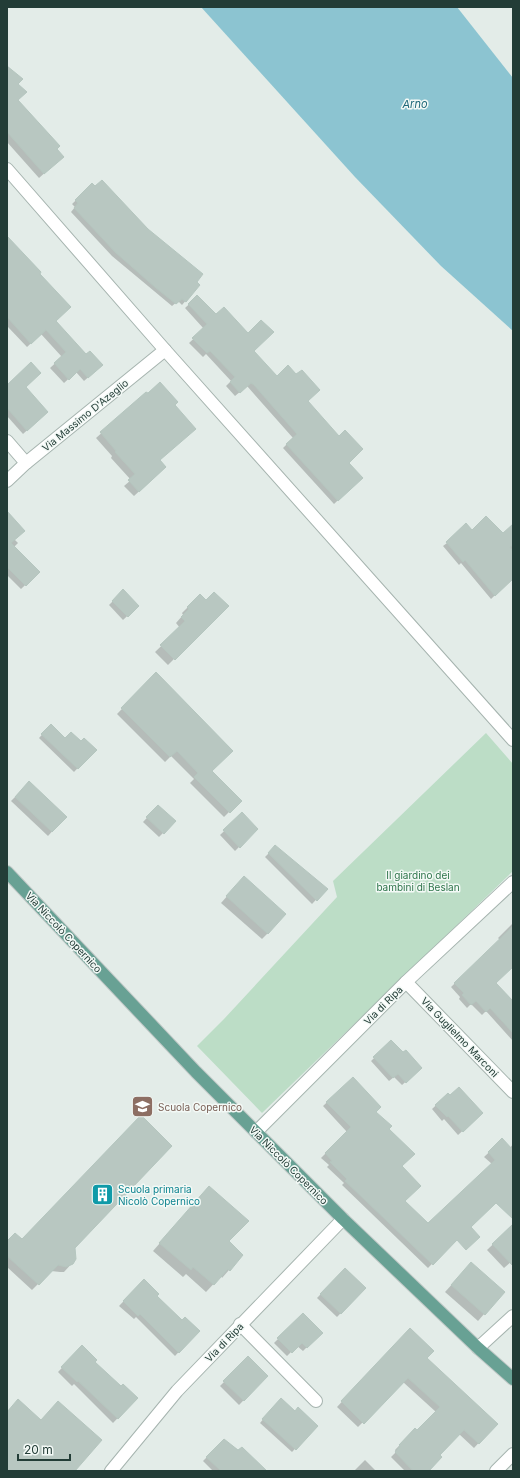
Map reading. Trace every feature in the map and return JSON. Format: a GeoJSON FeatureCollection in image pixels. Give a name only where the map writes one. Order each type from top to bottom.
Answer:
{"type":"FeatureCollection","features":[{"type":"Feature","properties":{"kind":"main road","name":"Via Niccolò Copernico"},"geometry":{"type":"LineString","coordinates":[[7,872],[196,1072],[343,1219],[478,1348],[513,1379]]}},
{"type":"Feature","properties":{"kind":"street"},"geometry":{"type":"LineString","coordinates":[[7,169],[165,350],[513,740]]}},
{"type":"Feature","properties":{"kind":"street","name":"Via Massimo D'Azeglio"},"geometry":{"type":"LineString","coordinates":[[7,481],[26,463],[165,350]]}},
{"type":"Feature","properties":{"kind":"street"},"geometry":{"type":"LineString","coordinates":[[7,441],[26,463]]}},
{"type":"Feature","properties":{"kind":"street","name":"Via di Ripa"},"geometry":{"type":"LineString","coordinates":[[256,1132],[406,982],[513,882]]}},
{"type":"Feature","properties":{"kind":"street","name":"Via Guglielmo Marconi"},"geometry":{"type":"LineString","coordinates":[[406,982],[513,1092]]}},
{"type":"Feature","properties":{"kind":"street","name":"Via di Ripa"},"geometry":{"type":"LineString","coordinates":[[117,1469],[177,1391],[343,1219]]}},
{"type":"Feature","properties":{"kind":"street"},"geometry":{"type":"LineString","coordinates":[[478,1348],[513,1316]]}},
{"type":"Feature","properties":{"kind":"street"},"geometry":{"type":"LineString","coordinates":[[240,1324],[316,1401]]}},
{"type":"Feature","properties":{"kind":"street"},"geometry":{"type":"LineString","coordinates":[[496,1471],[513,1454]]}},
{"type":"Feature","properties":{"kind":"green space","name":"Il giardino dei bambini di Beslan"},"geometry":{"type":"Polygon","coordinates":[[[486,733],[513,764],[513,871],[262,1113],[197,1046],[337,897],[333,881],[486,733]]]}},
{"type":"Feature","properties":{"kind":"water","name":"Arno"},"geometry":{"type":"Polygon","coordinates":[[[201,7],[457,7],[513,78],[513,331],[441,266],[355,177],[201,7]]]}},
{"type":"Feature","properties":{"kind":"building"},"geometry":{"type":"Polygon","coordinates":[[[7,66],[23,79],[18,84],[27,92],[18,100],[60,146],[57,149],[64,157],[44,174],[7,132],[7,66]]]}},
{"type":"Feature","properties":{"kind":"building"},"geometry":{"type":"Polygon","coordinates":[[[102,180],[148,229],[203,274],[197,282],[200,285],[186,302],[182,299],[176,304],[156,288],[115,252],[74,208],[78,203],[75,200],[92,183],[95,186],[102,180]]]}},
{"type":"Feature","properties":{"kind":"building"},"geometry":{"type":"Polygon","coordinates":[[[7,236],[71,307],[56,321],[86,354],[90,351],[103,365],[88,378],[80,369],[69,380],[54,363],[66,352],[46,330],[31,344],[7,317],[7,236]]]}},
{"type":"Feature","properties":{"kind":"building"},"geometry":{"type":"Polygon","coordinates":[[[197,295],[216,314],[224,307],[248,333],[261,320],[274,332],[254,351],[277,376],[288,365],[296,374],[302,370],[320,390],[308,401],[339,436],[345,430],[363,449],[349,463],[363,478],[338,501],[286,444],[297,434],[254,385],[251,383],[240,393],[230,382],[235,377],[210,351],[207,353],[192,338],[207,324],[188,304],[197,295]]]}},
{"type":"Feature","properties":{"kind":"building"},"geometry":{"type":"Polygon","coordinates":[[[31,362],[41,373],[26,387],[48,412],[27,431],[7,408],[7,385],[31,362]]]}},
{"type":"Feature","properties":{"kind":"building"},"geometry":{"type":"Polygon","coordinates":[[[160,382],[178,402],[175,405],[196,429],[160,460],[166,467],[139,492],[128,480],[135,474],[115,452],[116,451],[100,432],[146,392],[148,393],[160,382]]]}},
{"type":"Feature","properties":{"kind":"building"},"geometry":{"type":"Polygon","coordinates":[[[7,511],[25,531],[11,543],[40,572],[26,586],[7,567],[7,511]]]}},
{"type":"Feature","properties":{"kind":"building"},"geometry":{"type":"Polygon","coordinates":[[[486,516],[503,533],[513,524],[513,545],[510,547],[513,552],[513,579],[495,596],[465,560],[463,562],[446,542],[466,523],[472,530],[486,516]]]}},
{"type":"Feature","properties":{"kind":"building"},"geometry":{"type":"Polygon","coordinates":[[[123,589],[139,606],[128,617],[112,601],[123,589]]]}},
{"type":"Feature","properties":{"kind":"building"},"geometry":{"type":"Polygon","coordinates":[[[214,592],[229,606],[175,660],[160,645],[185,621],[181,617],[189,609],[187,607],[200,594],[206,600],[214,592]]]}},
{"type":"Feature","properties":{"kind":"building"},"geometry":{"type":"Polygon","coordinates":[[[156,672],[233,751],[212,771],[242,801],[230,813],[194,777],[198,773],[177,751],[170,757],[121,708],[156,672]]]}},
{"type":"Feature","properties":{"kind":"building"},"geometry":{"type":"Polygon","coordinates":[[[51,724],[65,738],[71,732],[81,741],[84,738],[97,750],[78,769],[41,734],[51,724]]]}},
{"type":"Feature","properties":{"kind":"building"},"geometry":{"type":"Polygon","coordinates":[[[29,781],[67,817],[52,832],[15,797],[29,781]]]}},
{"type":"Feature","properties":{"kind":"building"},"geometry":{"type":"Polygon","coordinates":[[[158,805],[176,821],[164,834],[146,817],[158,805]]]}},
{"type":"Feature","properties":{"kind":"building"},"geometry":{"type":"Polygon","coordinates":[[[242,812],[258,829],[240,848],[223,830],[242,812]]]}},
{"type":"Feature","properties":{"kind":"building"},"geometry":{"type":"Polygon","coordinates":[[[275,845],[328,889],[317,901],[268,853],[275,845]]]}},
{"type":"Feature","properties":{"kind":"building"},"geometry":{"type":"Polygon","coordinates":[[[244,876],[286,914],[268,934],[226,896],[244,876]]]}},
{"type":"Feature","properties":{"kind":"building"},"geometry":{"type":"Polygon","coordinates":[[[513,926],[513,967],[496,983],[513,1001],[513,1033],[490,1008],[486,1012],[476,1001],[471,1005],[462,995],[464,993],[454,983],[513,926]]]}},
{"type":"Feature","properties":{"kind":"building"},"geometry":{"type":"Polygon","coordinates":[[[391,1040],[403,1052],[406,1050],[422,1068],[406,1083],[398,1074],[393,1078],[373,1057],[391,1040]]]}},
{"type":"Feature","properties":{"kind":"building"},"geometry":{"type":"Polygon","coordinates":[[[353,1077],[381,1107],[376,1112],[392,1126],[389,1129],[415,1154],[402,1166],[421,1186],[405,1201],[428,1223],[495,1160],[488,1152],[502,1138],[513,1150],[513,1219],[496,1203],[471,1227],[480,1237],[466,1250],[457,1240],[433,1265],[345,1181],[347,1179],[330,1162],[332,1161],[325,1153],[351,1127],[326,1102],[353,1077]]]}},
{"type":"Feature","properties":{"kind":"building"},"geometry":{"type":"Polygon","coordinates":[[[459,1087],[483,1113],[463,1132],[435,1105],[448,1093],[450,1095],[459,1087]]]}},
{"type":"Feature","properties":{"kind":"building","name":"Scuola primaria Nicolò Copernico"},"geometry":{"type":"Polygon","coordinates":[[[141,1115],[172,1146],[75,1248],[76,1259],[73,1264],[66,1267],[58,1265],[39,1285],[7,1256],[7,1241],[15,1233],[22,1239],[141,1115]]]}},
{"type":"Feature","properties":{"kind":"building"},"geometry":{"type":"Polygon","coordinates":[[[209,1186],[249,1221],[229,1241],[243,1255],[230,1271],[228,1269],[214,1285],[193,1267],[191,1270],[159,1243],[209,1186]]]}},
{"type":"Feature","properties":{"kind":"building"},"geometry":{"type":"Polygon","coordinates":[[[513,1224],[513,1266],[492,1244],[513,1224]]]}},
{"type":"Feature","properties":{"kind":"building"},"geometry":{"type":"Polygon","coordinates":[[[471,1262],[505,1292],[485,1315],[451,1285],[471,1262]]]}},
{"type":"Feature","properties":{"kind":"building"},"geometry":{"type":"Polygon","coordinates":[[[345,1268],[366,1288],[341,1314],[320,1294],[345,1268]]]}},
{"type":"Feature","properties":{"kind":"building"},"geometry":{"type":"Polygon","coordinates":[[[144,1279],[159,1294],[157,1296],[182,1320],[185,1317],[200,1331],[179,1353],[140,1314],[138,1316],[123,1301],[144,1279]]]}},
{"type":"Feature","properties":{"kind":"building"},"geometry":{"type":"Polygon","coordinates":[[[303,1313],[323,1333],[307,1348],[302,1343],[292,1353],[277,1338],[303,1313]]]}},
{"type":"Feature","properties":{"kind":"building"},"geometry":{"type":"Polygon","coordinates":[[[410,1328],[434,1351],[427,1358],[498,1424],[479,1444],[464,1430],[440,1455],[442,1457],[429,1471],[413,1471],[395,1452],[400,1446],[399,1445],[415,1428],[417,1430],[440,1407],[408,1378],[364,1424],[341,1401],[410,1328]]]}},
{"type":"Feature","properties":{"kind":"building"},"geometry":{"type":"Polygon","coordinates":[[[82,1345],[97,1360],[95,1362],[121,1386],[123,1384],[138,1398],[118,1419],[61,1367],[82,1345]]]}},
{"type":"Feature","properties":{"kind":"building"},"geometry":{"type":"Polygon","coordinates":[[[248,1356],[268,1376],[244,1401],[223,1381],[248,1356]]]}},
{"type":"Feature","properties":{"kind":"building"},"geometry":{"type":"Polygon","coordinates":[[[281,1398],[295,1411],[298,1407],[318,1426],[296,1450],[262,1419],[281,1398]]]}},
{"type":"Feature","properties":{"kind":"building"},"geometry":{"type":"Polygon","coordinates":[[[18,1399],[41,1420],[58,1401],[102,1440],[75,1471],[7,1471],[7,1412],[18,1399]]]}},
{"type":"Feature","properties":{"kind":"building"},"geometry":{"type":"Polygon","coordinates":[[[224,1439],[238,1450],[242,1447],[267,1471],[221,1471],[206,1457],[224,1439]]]}},
{"type":"Feature","properties":{"kind":"place","name":"Scuola Copernico"},"geometry":{"type":"Point","coordinates":[143,1107]}},
{"type":"Feature","properties":{"kind":"place","name":"Scuola primaria Nicolò Copernico"},"geometry":{"type":"Point","coordinates":[103,1195]}}]}
